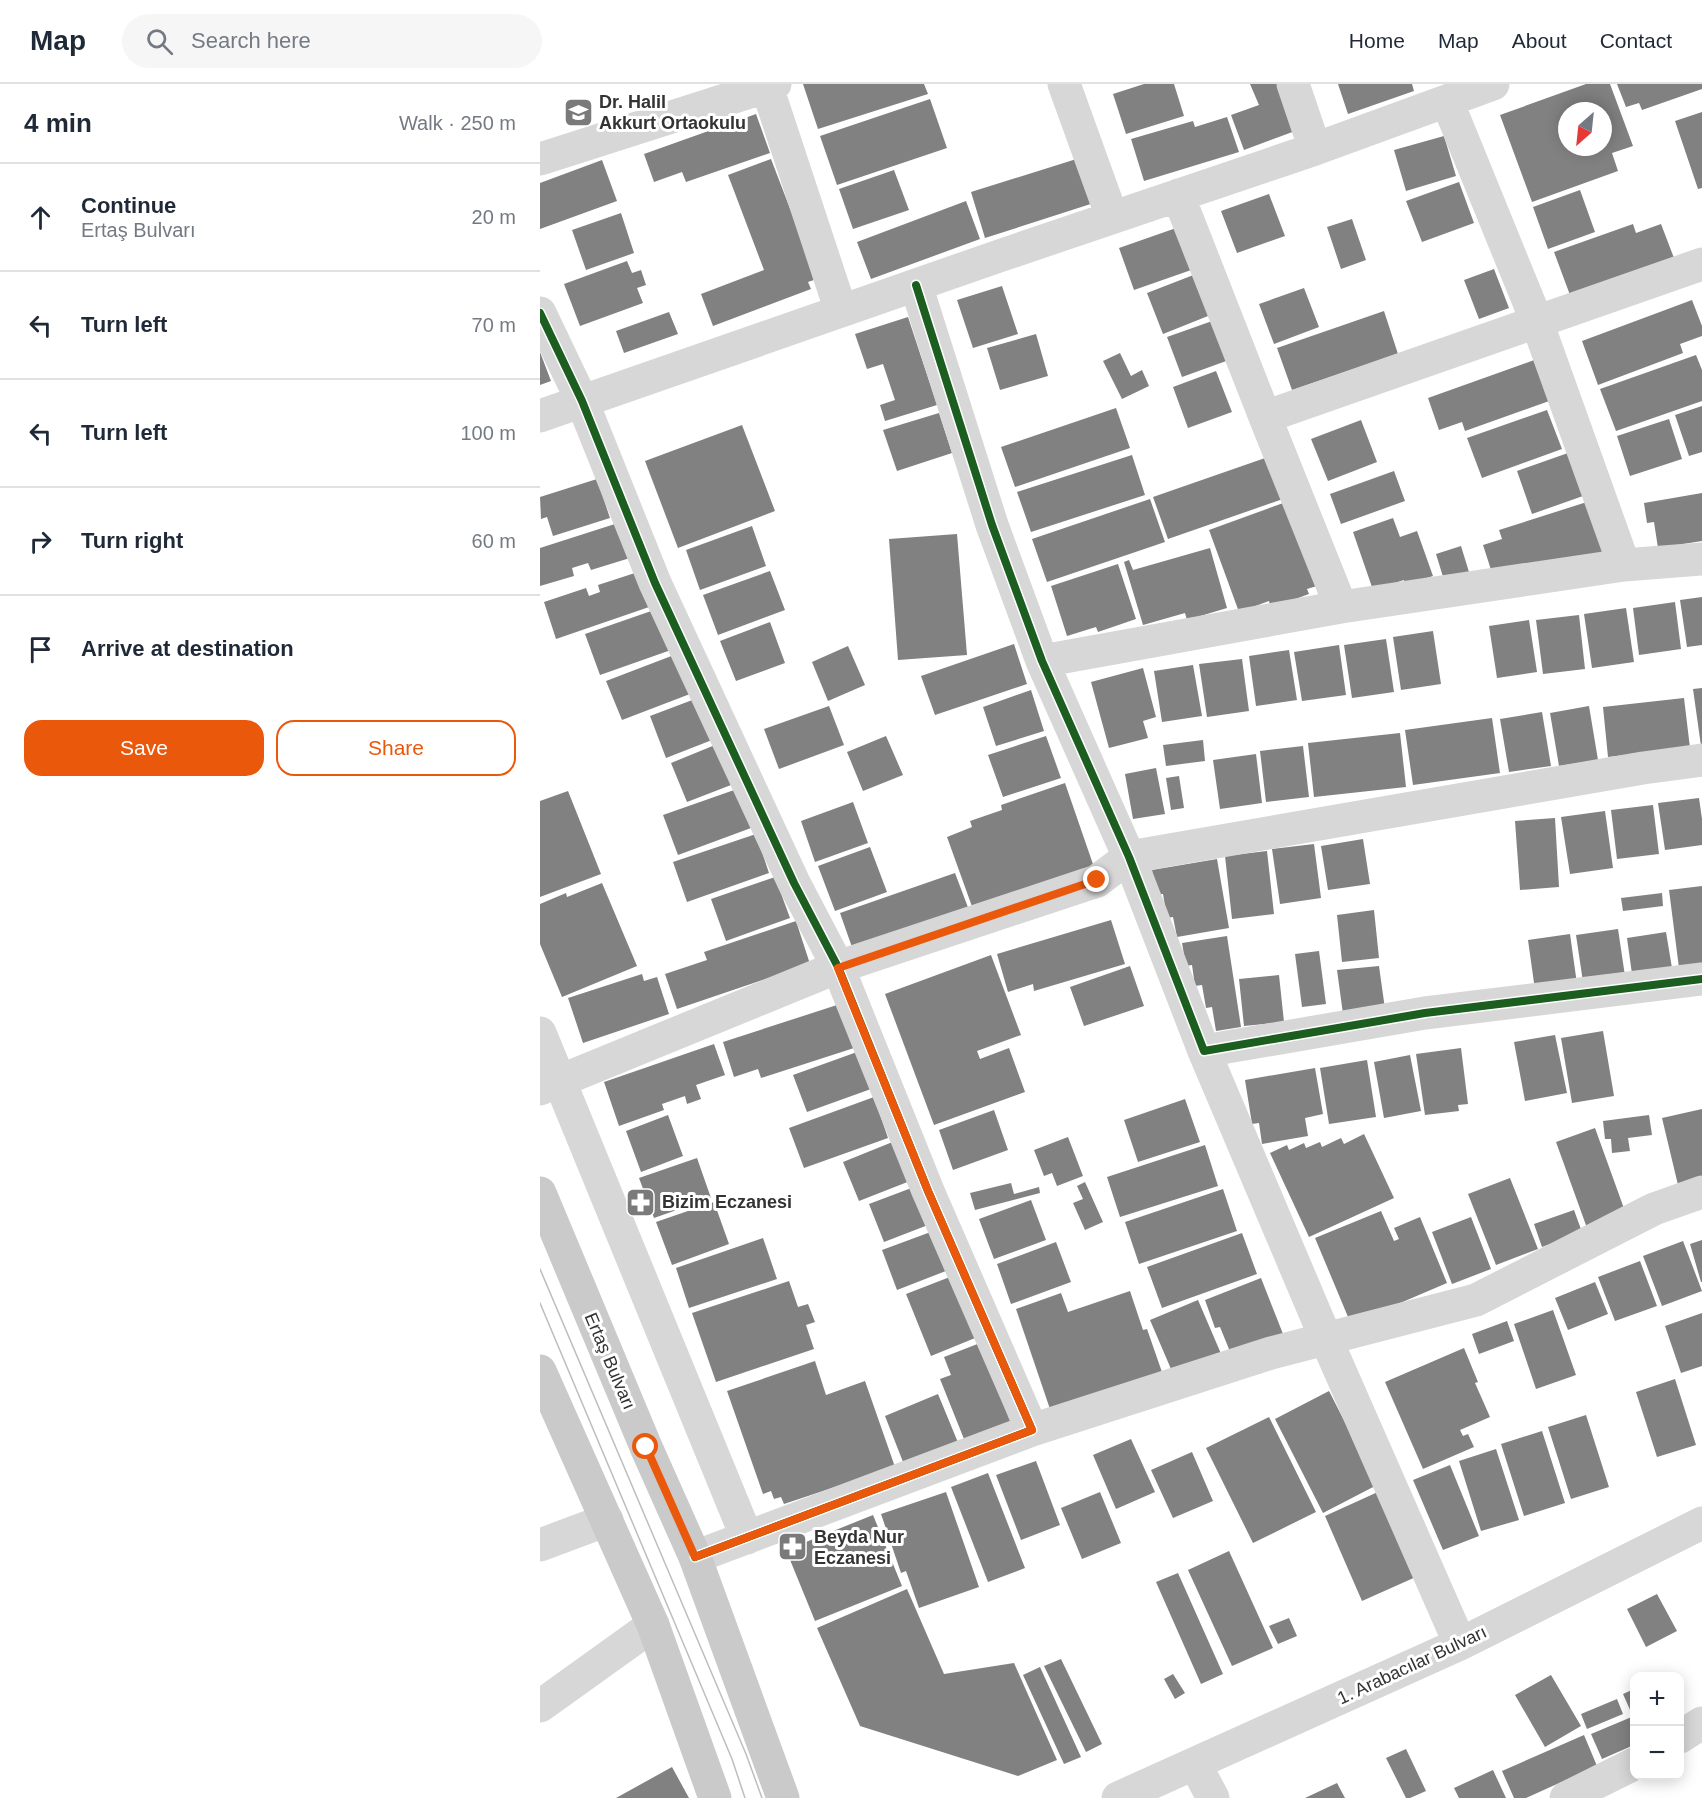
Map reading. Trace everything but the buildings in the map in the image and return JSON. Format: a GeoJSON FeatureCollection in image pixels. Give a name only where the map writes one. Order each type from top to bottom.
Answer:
{"type":"FeatureCollection","features":[{"type":"Feature","properties":{"kind":"main road","name":"Ertaş Bulvarı"},"geometry":{"type":"LineString","coordinates":[[540,1193],[646,1447],[695,1557],[783,1798]]}},
{"type":"Feature","properties":{"kind":"main road"},"geometry":{"type":"LineString","coordinates":[[542,1383],[607,1520],[653,1625],[715,1798]]}},
{"type":"Feature","properties":{"kind":"street"},"geometry":{"type":"LineString","coordinates":[[1064,84],[1112,217]]}},
{"type":"Feature","properties":{"kind":"street"},"geometry":{"type":"LineString","coordinates":[[1293,84],[1315,149]]}},
{"type":"Feature","properties":{"kind":"street"},"geometry":{"type":"LineString","coordinates":[[540,416],[1112,217],[1315,149],[1493,84]]}},
{"type":"Feature","properties":{"kind":"street"},"geometry":{"type":"LineString","coordinates":[[540,159],[771,85],[841,311]]}},
{"type":"Feature","properties":{"kind":"street"},"geometry":{"type":"LineString","coordinates":[[1447,101],[1537,322],[1624,565]]}},
{"type":"Feature","properties":{"kind":"street"},"geometry":{"type":"LineString","coordinates":[[1178,195],[1341,607]]}},
{"type":"Feature","properties":{"kind":"street"},"geometry":{"type":"LineString","coordinates":[[1265,417],[1702,264]]}},
{"type":"Feature","properties":{"kind":"street"},"geometry":{"type":"LineString","coordinates":[[916,285],[992,525],[1042,661],[1129,857],[1204,1051],[1326,1339],[1460,1644]]}},
{"type":"Feature","properties":{"kind":"street"},"geometry":{"type":"LineString","coordinates":[[540,313],[582,401],[655,583],[794,883],[838,968],[928,1191],[1032,1430]]}},
{"type":"Feature","properties":{"kind":"street"},"geometry":{"type":"LineString","coordinates":[[1042,661],[1341,607],[1624,565],[1702,559]]}},
{"type":"Feature","properties":{"kind":"street"},"geometry":{"type":"LineString","coordinates":[[550,1084],[838,968],[1097,880],[1129,857],[1632,770],[1702,760]]}},
{"type":"Feature","properties":{"kind":"street"},"geometry":{"type":"LineString","coordinates":[[1204,1051],[1425,1013],[1702,979]]}},
{"type":"Feature","properties":{"kind":"street"},"geometry":{"type":"LineString","coordinates":[[540,1033],[550,1084],[747,1538]]}},
{"type":"Feature","properties":{"kind":"street"},"geometry":{"type":"LineString","coordinates":[[695,1557],[1032,1430],[1271,1353],[1476,1300],[1654,1209],[1702,1192]]}},
{"type":"Feature","properties":{"kind":"street"},"geometry":{"type":"LineString","coordinates":[[540,1545],[607,1520]]}},
{"type":"Feature","properties":{"kind":"street","name":"1. Arabacılar Bulvarı"},"geometry":{"type":"LineString","coordinates":[[1118,1798],[1460,1644],[1702,1523]]}},
{"type":"Feature","properties":{"kind":"street"},"geometry":{"type":"LineString","coordinates":[[540,1706],[653,1625]]}},
{"type":"Feature","properties":{"kind":"street"},"geometry":{"type":"LineString","coordinates":[[1684,1734],[1702,1723]]}},
{"type":"Feature","properties":{"kind":"street"},"geometry":{"type":"LineString","coordinates":[[1195,1764],[1213,1798]]}},
{"type":"Feature","properties":{"kind":"street"},"geometry":{"type":"LineString","coordinates":[[1566,1798],[1630,1766]]}},
{"type":"Feature","properties":{"kind":"tram line"},"geometry":{"type":"LineString","coordinates":[[540,1269],[746,1754],[762,1798]]}},
{"type":"Feature","properties":{"kind":"tram line"},"geometry":{"type":"LineString","coordinates":[[540,1303],[732,1759],[745,1798]]}},
{"type":"Feature","properties":{"kind":"cycle path"},"geometry":{"type":"LineString","coordinates":[[916,285],[992,525],[1042,661],[1129,857],[1204,1051],[1425,1013],[1702,979]]}},
{"type":"Feature","properties":{"kind":"cycle path"},"geometry":{"type":"LineString","coordinates":[[540,313],[582,401],[655,583],[794,883],[838,967],[928,1191],[1032,1430],[695,1557]]}},
{"type":"Feature","properties":{"kind":"place","name":"Dr. Halil Akkurt Ortaokulu"},"geometry":{"type":"Point","coordinates":[578,112]}},
{"type":"Feature","properties":{"kind":"place","name":"Bizim Eczanesi"},"geometry":{"type":"Point","coordinates":[641,1202]}},
{"type":"Feature","properties":{"kind":"place","name":"Beyda Nur Eczanesi"},"geometry":{"type":"Point","coordinates":[793,1547]}},
{"type":"Feature","properties":{"kind":"route"},"geometry":{"type":"LineString","coordinates":[[646,1447],[695,1557],[1032,1430],[928,1191],[838,968],[1097,880]]}}]}
